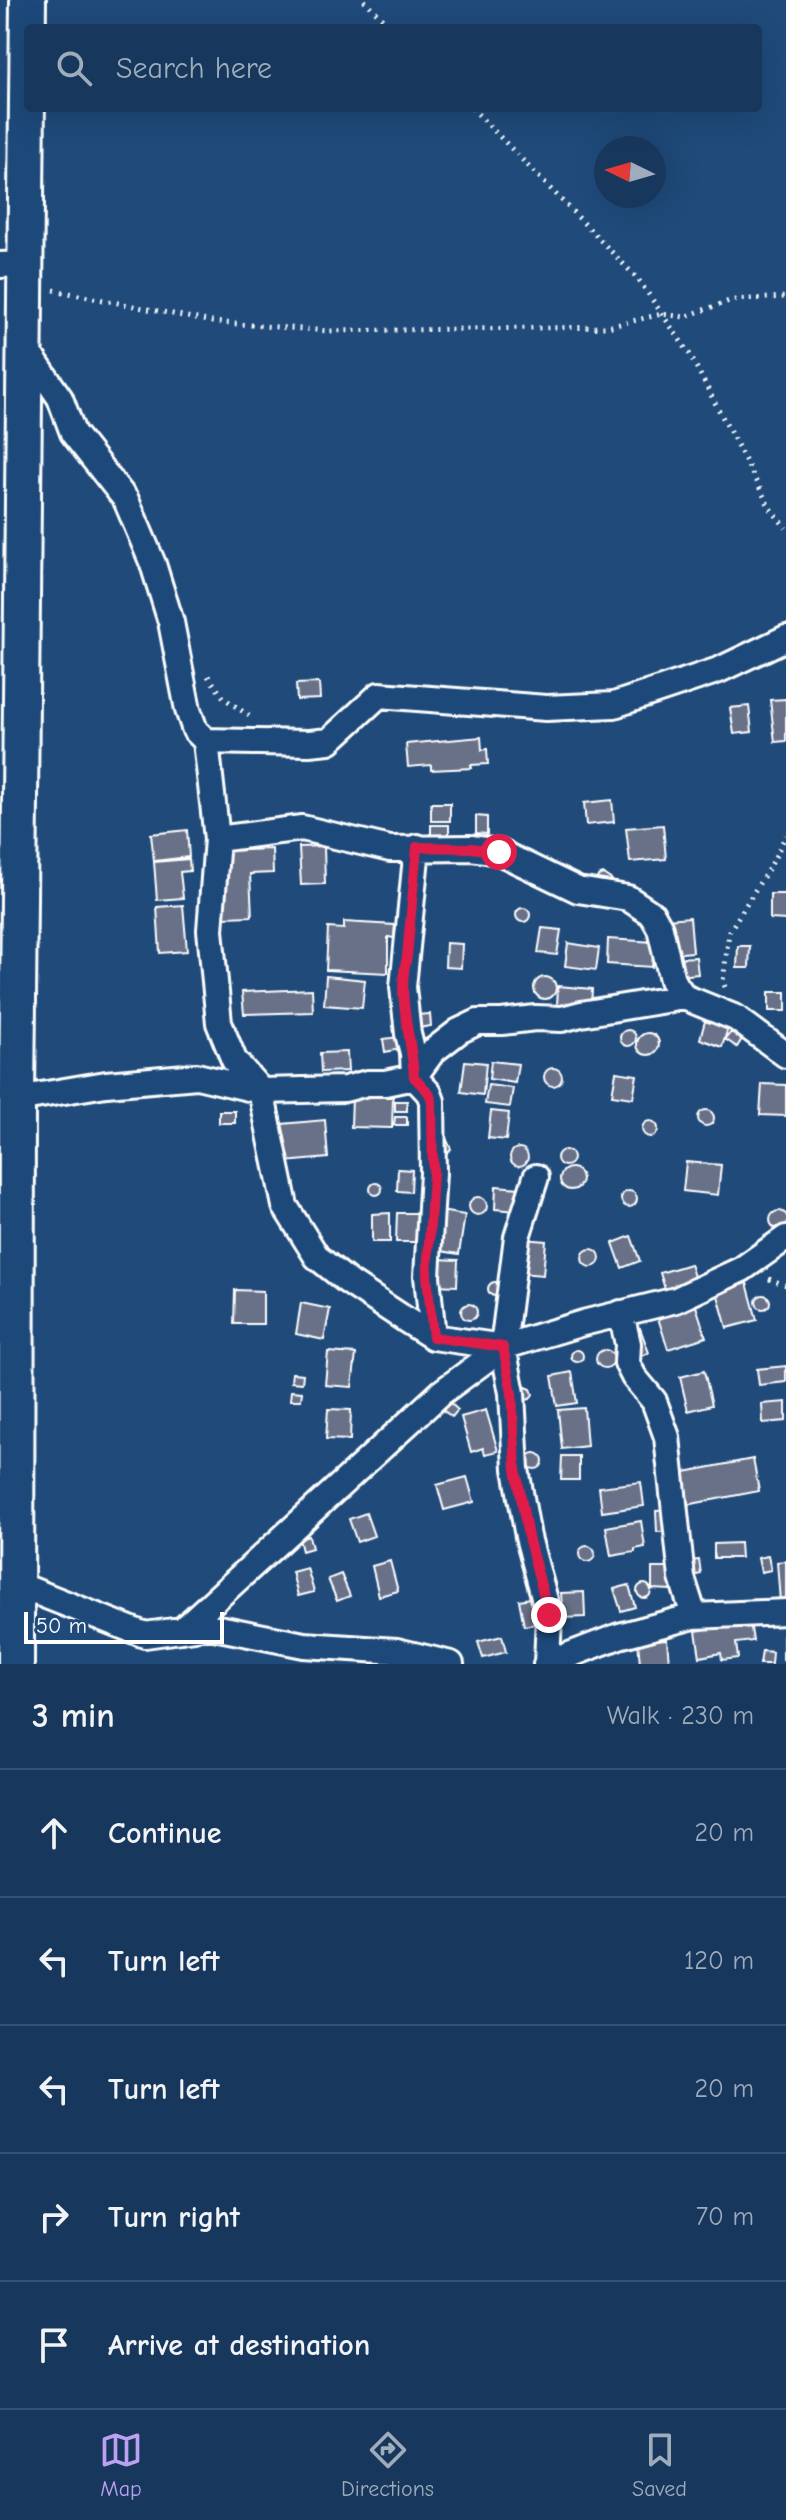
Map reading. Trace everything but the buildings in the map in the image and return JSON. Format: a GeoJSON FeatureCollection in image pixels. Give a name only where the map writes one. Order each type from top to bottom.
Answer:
{"type":"FeatureCollection","features":[{"type":"Feature","properties":{"kind":"main road"},"geometry":{"type":"LineString","coordinates":[[27,24],[28,0]]}},
{"type":"Feature","properties":{"kind":"main road"},"geometry":{"type":"LineString","coordinates":[[16,1664],[17,1099],[26,349],[17,271],[24,99]]}},
{"type":"Feature","properties":{"kind":"street"},"geometry":{"type":"LineString","coordinates":[[26,349],[60,398],[73,433],[126,500],[153,564],[171,622],[188,710],[195,730],[206,741],[217,839],[210,930],[219,1023],[234,1060],[261,1091],[285,1206],[317,1257],[347,1281],[433,1337],[503,1347]]}},
{"type":"Feature","properties":{"kind":"street"},"geometry":{"type":"LineString","coordinates":[[206,741],[329,741],[379,695],[546,708],[614,705],[719,670],[786,638]]}},
{"type":"Feature","properties":{"kind":"street"},"geometry":{"type":"LineString","coordinates":[[217,839],[302,828],[390,849],[471,848],[499,852],[578,890],[628,898],[652,914],[658,922],[672,980],[684,997]]}},
{"type":"Feature","properties":{"kind":"street"},"geometry":{"type":"LineString","coordinates":[[417,847],[403,999],[414,1077],[432,1101],[433,1173],[427,1276],[433,1337]]}},
{"type":"Feature","properties":{"kind":"street"},"geometry":{"type":"LineString","coordinates":[[17,1099],[106,1084],[197,1076],[261,1091],[345,1089],[367,1083],[385,1083],[414,1077],[433,1051],[459,1031],[478,1022],[562,1019],[684,997],[736,1018],[786,1055]]}},
{"type":"Feature","properties":{"kind":"street"},"geometry":{"type":"LineString","coordinates":[[536,1177],[517,1237],[503,1347],[512,1393],[516,1469],[528,1537],[549,1615],[547,1664],[619,1636],[694,1616],[786,1612]]}},
{"type":"Feature","properties":{"kind":"street"},"geometry":{"type":"LineString","coordinates":[[182,1630],[442,1392],[503,1347],[676,1300],[742,1269],[786,1238]]}},
{"type":"Feature","properties":{"kind":"street"},"geometry":{"type":"LineString","coordinates":[[621,1313],[628,1344],[627,1363],[634,1377],[654,1401],[667,1437],[682,1578],[694,1616]]}},
{"type":"Feature","properties":{"kind":"street"},"geometry":{"type":"LineString","coordinates":[[16,1584],[145,1635],[209,1626],[304,1645],[397,1651],[451,1664]]}},
{"type":"Feature","properties":{"kind":"path"},"geometry":{"type":"LineString","coordinates":[[364,0],[388,24]]}},
{"type":"Feature","properties":{"kind":"path"},"geometry":{"type":"LineString","coordinates":[[476,112],[638,279],[689,353],[770,508],[786,528]]}},
{"type":"Feature","properties":{"kind":"path"},"geometry":{"type":"LineString","coordinates":[[17,271],[212,322],[328,331],[607,327],[662,314],[684,317],[732,300],[786,297]]}},
{"type":"Feature","properties":{"kind":"path"},"geometry":{"type":"LineString","coordinates":[[206,673],[224,698],[286,742]]}},
{"type":"Feature","properties":{"kind":"path"},"geometry":{"type":"LineString","coordinates":[[736,1018],[723,982],[729,932],[786,835]]}},
{"type":"Feature","properties":{"kind":"route"},"geometry":{"type":"LineString","coordinates":[[499,852],[417,847],[403,999],[414,1077],[432,1101],[433,1173],[427,1276],[433,1337],[503,1347],[512,1393],[516,1469],[528,1537],[549,1615]]}}]}
